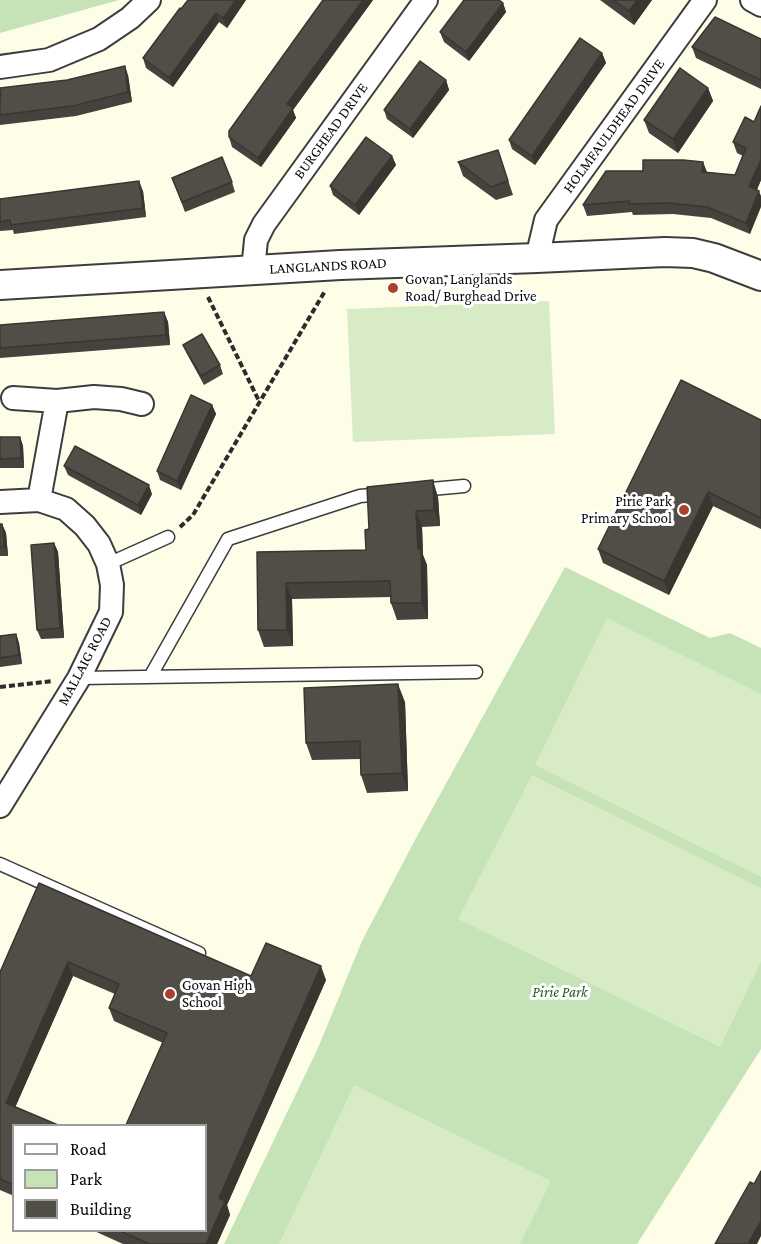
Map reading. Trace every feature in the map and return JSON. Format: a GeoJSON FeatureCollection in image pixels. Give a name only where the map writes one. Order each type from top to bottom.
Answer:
{"type":"FeatureCollection","features":[{"type":"Feature","properties":{"kind":"street"},"geometry":{"type":"LineString","coordinates":[[0,67],[49,60],[99,39],[130,18],[149,0]]}},
{"type":"Feature","properties":{"kind":"street","name":"BURGHEAD DRIVE"},"geometry":{"type":"LineString","coordinates":[[253,270],[256,240],[264,224],[426,0]]}},
{"type":"Feature","properties":{"kind":"street","name":"HOLMFAULDHEAD DRIVE"},"geometry":{"type":"LineString","coordinates":[[537,258],[546,220],[705,0]]}},
{"type":"Feature","properties":{"kind":"street"},"geometry":{"type":"LineString","coordinates":[[752,0],[761,4]]}},
{"type":"Feature","properties":{"kind":"street","name":"LANGLANDS ROAD"},"geometry":{"type":"LineString","coordinates":[[0,285],[340,265],[665,252],[693,253],[714,258],[761,275]]}},
{"type":"Feature","properties":{"kind":"street"},"geometry":{"type":"LineString","coordinates":[[13,398],[57,401],[94,397],[121,399],[142,404]]}},
{"type":"Feature","properties":{"kind":"street"},"geometry":{"type":"LineString","coordinates":[[39,500],[57,401]]}},
{"type":"Feature","properties":{"kind":"street","name":"MALLAIG ROAD"},"geometry":{"type":"LineString","coordinates":[[0,502],[39,500],[66,509],[85,525],[99,544],[108,564],[112,585],[111,612],[79,678],[8,777],[0,806]]}},
{"type":"Feature","properties":{"kind":"lane"},"geometry":{"type":"LineString","coordinates":[[150,677],[228,539],[360,496],[464,486]]}},
{"type":"Feature","properties":{"kind":"lane"},"geometry":{"type":"LineString","coordinates":[[108,564],[168,537]]}},
{"type":"Feature","properties":{"kind":"lane"},"geometry":{"type":"LineString","coordinates":[[79,678],[476,672]]}},
{"type":"Feature","properties":{"kind":"lane"},"geometry":{"type":"LineString","coordinates":[[0,864],[207,957]]}},
{"type":"Feature","properties":{"kind":"path"},"geometry":{"type":"LineString","coordinates":[[168,537],[193,515],[340,265]]}},
{"type":"Feature","properties":{"kind":"path"},"geometry":{"type":"LineString","coordinates":[[196,273],[260,402]]}},
{"type":"Feature","properties":{"kind":"path"},"geometry":{"type":"LineString","coordinates":[[0,687],[79,678]]}},
{"type":"Feature","properties":{"kind":"green space"},"geometry":{"type":"Polygon","coordinates":[[[0,0],[119,0],[0,33],[0,0]]]}},
{"type":"Feature","properties":{"kind":"green space"},"geometry":{"type":"Polygon","coordinates":[[[549,301],[555,434],[353,442],[347,309],[549,301]]]}},
{"type":"Feature","properties":{"kind":"green space","name":"Pirie Park"},"geometry":{"type":"Polygon","coordinates":[[[565,567],[710,638],[730,633],[761,648],[761,1049],[637,1244],[224,1244],[318,1048],[362,941],[565,567]]]}},
{"type":"Feature","properties":{"kind":"green space"},"geometry":{"type":"Polygon","coordinates":[[[607,618],[761,694],[761,877],[535,765],[607,618]]]}},
{"type":"Feature","properties":{"kind":"green space"},"geometry":{"type":"Polygon","coordinates":[[[532,775],[761,888],[761,962],[720,1047],[458,919],[532,775]]]}},
{"type":"Feature","properties":{"kind":"green space"},"geometry":{"type":"Polygon","coordinates":[[[354,1085],[551,1181],[520,1244],[279,1244],[354,1085]]]}},
{"type":"Feature","properties":{"kind":"building"},"geometry":{"type":"Polygon","coordinates":[[[188,0],[236,0],[223,18],[216,13],[169,78],[143,58],[188,0]]]}},
{"type":"Feature","properties":{"kind":"building"},"geometry":{"type":"Polygon","coordinates":[[[323,0],[363,0],[287,104],[293,108],[258,158],[229,137],[229,131],[323,0]]]}},
{"type":"Feature","properties":{"kind":"building"},"geometry":{"type":"Polygon","coordinates":[[[464,0],[499,0],[503,3],[466,52],[440,32],[464,0]]]}},
{"type":"Feature","properties":{"kind":"building"},"geometry":{"type":"Polygon","coordinates":[[[613,0],[637,0],[629,11],[613,0]]]}},
{"type":"Feature","properties":{"kind":"building"},"geometry":{"type":"Polygon","coordinates":[[[715,17],[761,39],[761,80],[692,47],[715,17]]]}},
{"type":"Feature","properties":{"kind":"building"},"geometry":{"type":"Polygon","coordinates":[[[580,38],[602,53],[532,156],[509,140],[580,38]]]}},
{"type":"Feature","properties":{"kind":"building"},"geometry":{"type":"Polygon","coordinates":[[[420,61],[446,80],[410,129],[384,110],[420,61]]]}},
{"type":"Feature","properties":{"kind":"building"},"geometry":{"type":"Polygon","coordinates":[[[125,66],[128,92],[73,106],[0,115],[0,88],[67,80],[125,66]]]}},
{"type":"Feature","properties":{"kind":"building"},"geometry":{"type":"Polygon","coordinates":[[[680,68],[708,88],[673,139],[644,120],[680,68]]]}},
{"type":"Feature","properties":{"kind":"building"},"geometry":{"type":"Polygon","coordinates":[[[761,106],[761,160],[749,186],[759,191],[746,223],[707,207],[669,203],[629,204],[629,201],[583,205],[606,171],[643,171],[643,160],[703,162],[702,172],[735,175],[746,148],[733,142],[745,117],[754,122],[761,106]]]}},
{"type":"Feature","properties":{"kind":"building"},"geometry":{"type":"Polygon","coordinates":[[[366,137],[392,156],[355,205],[330,186],[366,137]]]}},
{"type":"Feature","properties":{"kind":"building"},"geometry":{"type":"Polygon","coordinates":[[[498,150],[508,181],[491,187],[458,162],[498,150]]]}},
{"type":"Feature","properties":{"kind":"building"},"geometry":{"type":"Polygon","coordinates":[[[222,157],[232,182],[182,202],[172,178],[222,157]]]}},
{"type":"Feature","properties":{"kind":"building"},"geometry":{"type":"Polygon","coordinates":[[[139,181],[143,208],[11,225],[10,220],[0,222],[0,199],[139,181]]]}},
{"type":"Feature","properties":{"kind":"building"},"geometry":{"type":"Polygon","coordinates":[[[164,312],[166,335],[0,348],[0,325],[164,312]]]}},
{"type":"Feature","properties":{"kind":"building"},"geometry":{"type":"Polygon","coordinates":[[[202,334],[220,365],[201,376],[183,345],[202,334]]]}},
{"type":"Feature","properties":{"kind":"building"},"geometry":{"type":"Polygon","coordinates":[[[681,380],[761,420],[761,518],[708,492],[664,581],[598,549],[681,380]]]}},
{"type":"Feature","properties":{"kind":"building"},"geometry":{"type":"Polygon","coordinates":[[[191,395],[212,405],[177,481],[157,471],[191,395]]]}},
{"type":"Feature","properties":{"kind":"building"},"geometry":{"type":"Polygon","coordinates":[[[0,437],[20,437],[21,458],[0,459],[0,437]]]}},
{"type":"Feature","properties":{"kind":"building"},"geometry":{"type":"Polygon","coordinates":[[[75,446],[149,485],[138,505],[64,466],[75,446]]]}},
{"type":"Feature","properties":{"kind":"building"},"geometry":{"type":"Polygon","coordinates":[[[433,480],[434,510],[416,511],[418,549],[421,549],[422,603],[391,603],[390,581],[286,583],[287,630],[258,630],[257,552],[366,550],[365,530],[369,529],[367,487],[433,480]]]}},
{"type":"Feature","properties":{"kind":"building"},"geometry":{"type":"Polygon","coordinates":[[[0,524],[2,524],[4,546],[0,547],[0,524]]]}},
{"type":"Feature","properties":{"kind":"building"},"geometry":{"type":"Polygon","coordinates":[[[54,543],[60,628],[37,630],[31,545],[54,543]]]}},
{"type":"Feature","properties":{"kind":"building"},"geometry":{"type":"Polygon","coordinates":[[[16,634],[19,655],[0,658],[0,636],[16,634]]]}},
{"type":"Feature","properties":{"kind":"building"},"geometry":{"type":"Polygon","coordinates":[[[398,684],[402,773],[361,775],[360,741],[306,743],[304,688],[398,684]]]}},
{"type":"Feature","properties":{"kind":"building"},"geometry":{"type":"Polygon","coordinates":[[[39,883],[251,976],[266,943],[321,966],[219,1198],[225,1201],[206,1244],[149,1244],[122,1232],[207,1232],[207,1124],[126,1124],[167,1033],[109,1008],[119,984],[68,962],[6,1103],[56,1124],[12,1124],[12,1184],[0,1179],[0,972],[39,883]]]}},
{"type":"Feature","properties":{"kind":"building"},"geometry":{"type":"Polygon","coordinates":[[[761,1171],[761,1221],[748,1244],[715,1244],[750,1182],[754,1184],[761,1171]]]}},
{"type":"Feature","properties":{"kind":"place","name":"Govan, Langlands Road/ Burghead Drive"},"geometry":{"type":"Point","coordinates":[393,288]}},
{"type":"Feature","properties":{"kind":"place","name":"Pirie Park Primary School"},"geometry":{"type":"Point","coordinates":[684,510]}},
{"type":"Feature","properties":{"kind":"place","name":"Govan High School"},"geometry":{"type":"Point","coordinates":[170,994]}}]}
